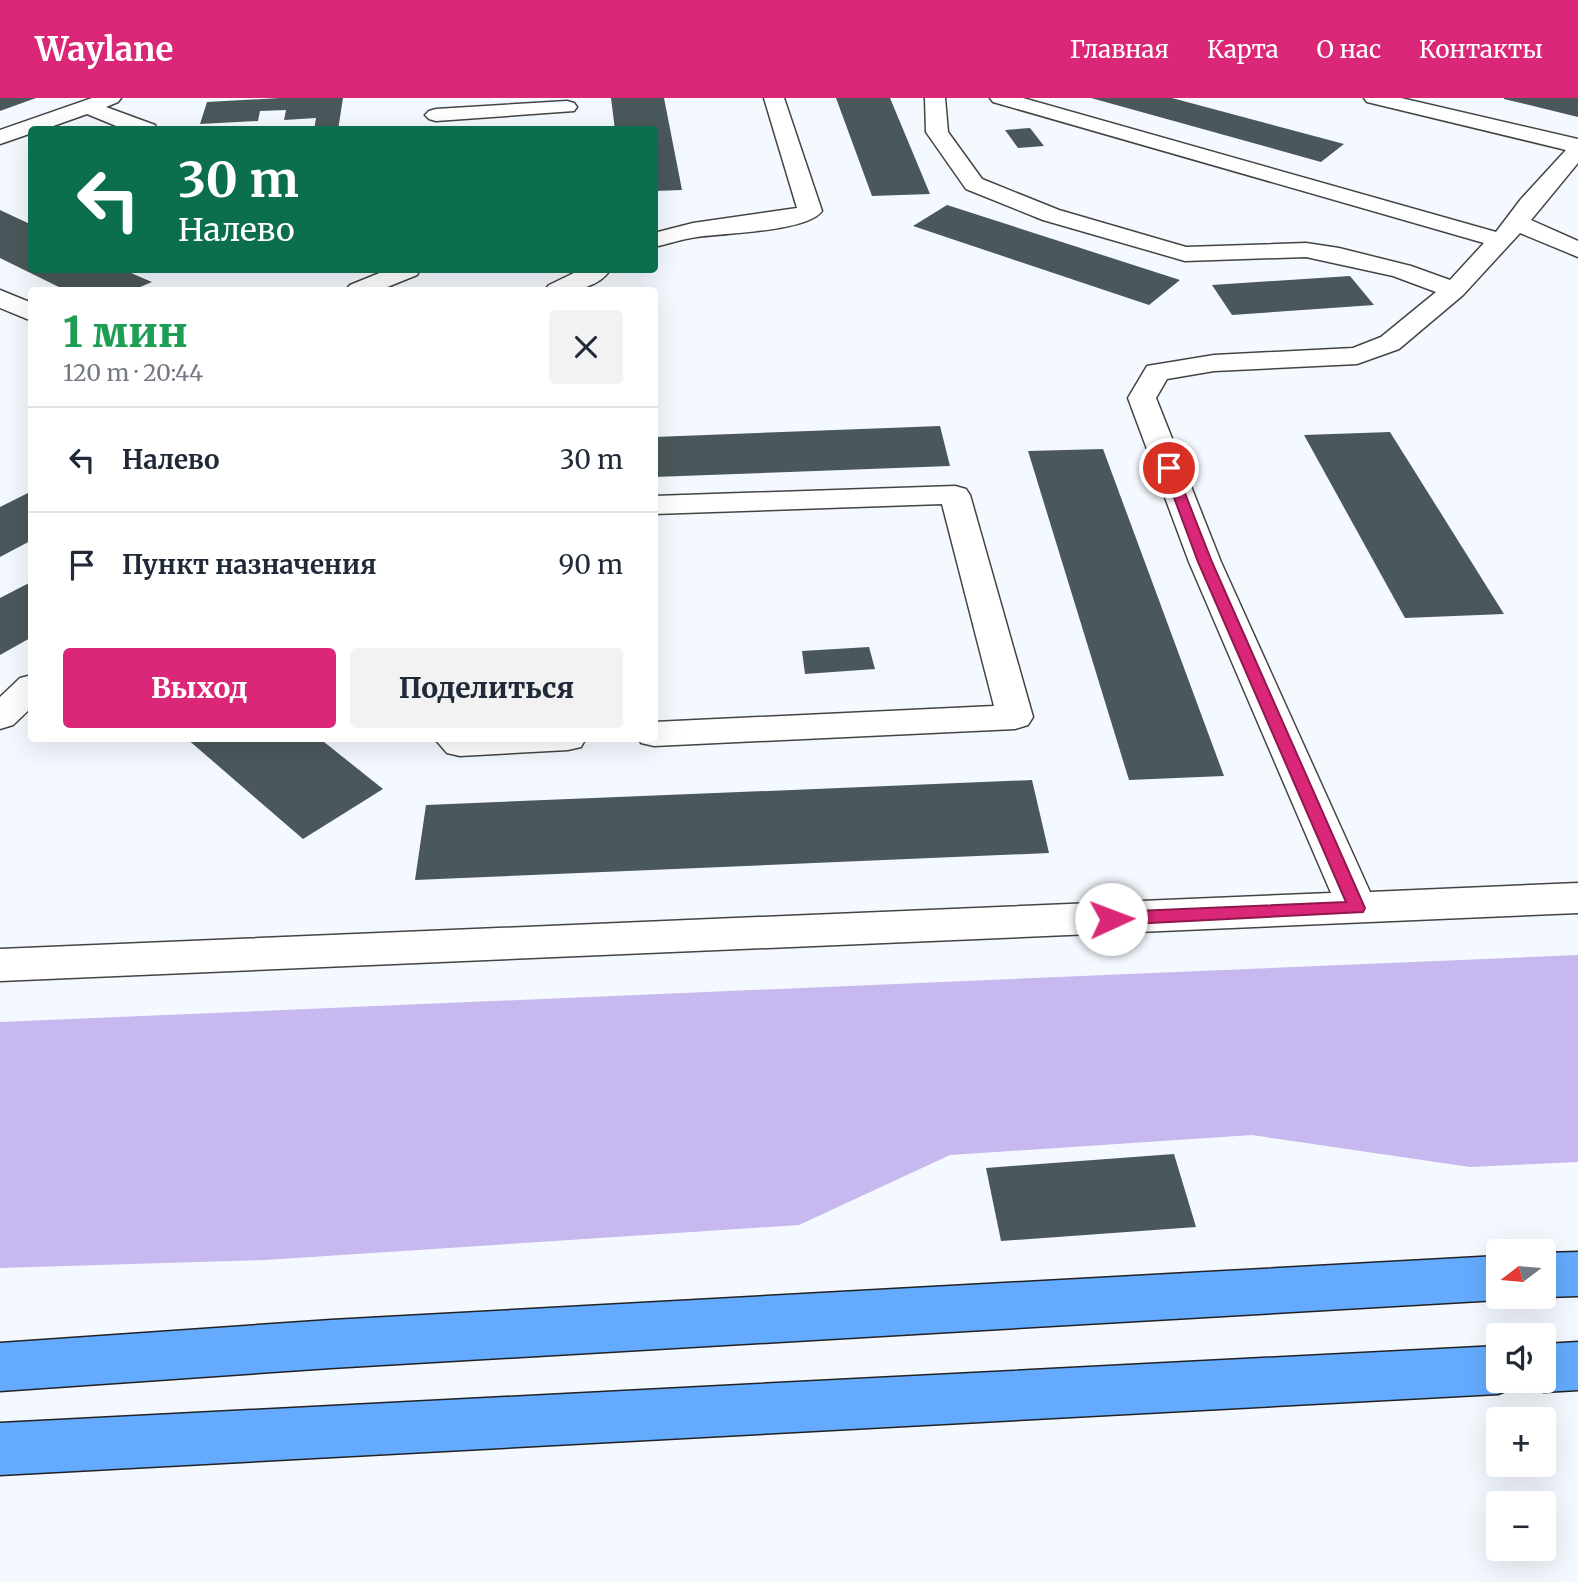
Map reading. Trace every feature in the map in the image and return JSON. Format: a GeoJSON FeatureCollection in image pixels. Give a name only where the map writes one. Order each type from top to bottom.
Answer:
{"type":"FeatureCollection","features":[{"type":"Feature","properties":{"kind":"main road"},"geometry":{"type":"LineString","coordinates":[[1556,1274],[1578,1273]]}},
{"type":"Feature","properties":{"kind":"main road"},"geometry":{"type":"LineString","coordinates":[[0,1367],[345,1343],[1486,1279]]}},
{"type":"Feature","properties":{"kind":"main road"},"geometry":{"type":"LineString","coordinates":[[1556,1367],[1578,1366]]}},
{"type":"Feature","properties":{"kind":"main road"},"geometry":{"type":"LineString","coordinates":[[0,1449],[1486,1371]]}},
{"type":"Feature","properties":{"kind":"lane"},"geometry":{"type":"LineString","coordinates":[[32,126],[112,98]]}},
{"type":"Feature","properties":{"kind":"lane"},"geometry":{"type":"LineString","coordinates":[[658,239],[692,230],[798,217],[810,211],[774,98]]}},
{"type":"Feature","properties":{"kind":"lane"},"geometry":{"type":"LineString","coordinates":[[935,98],[937,132],[974,184],[1051,215],[1185,254],[1317,252],[1402,271],[1454,290]]}},
{"type":"Feature","properties":{"kind":"lane"},"geometry":{"type":"LineString","coordinates":[[1000,98],[1372,206],[1508,231],[1578,250]]}},
{"type":"Feature","properties":{"kind":"lane"},"geometry":{"type":"LineString","coordinates":[[1357,908],[1205,562],[1142,398],[1157,372],[1214,363],[1357,356],[1390,343],[1454,290],[1578,148],[1374,98]]}},
{"type":"Feature","properties":{"kind":"lane"},"geometry":{"type":"LineString","coordinates":[[436,115],[567,102],[569,126]]}},
{"type":"Feature","properties":{"kind":"lane"},"geometry":{"type":"LineString","coordinates":[[88,107],[137,126]]}},
{"type":"Feature","properties":{"kind":"lane"},"geometry":{"type":"LineString","coordinates":[[0,137],[28,127]]}},
{"type":"Feature","properties":{"kind":"lane"},"geometry":{"type":"LineString","coordinates":[[366,287],[401,273]]}},
{"type":"Feature","properties":{"kind":"lane"},"geometry":{"type":"LineString","coordinates":[[564,287],[592,273]]}},
{"type":"Feature","properties":{"kind":"lane"},"geometry":{"type":"LineString","coordinates":[[0,298],[28,311]]}},
{"type":"Feature","properties":{"kind":"lane"},"geometry":{"type":"LineString","coordinates":[[658,505],[955,495],[1015,717],[658,734]]}},
{"type":"Feature","properties":{"kind":"lane"},"geometry":{"type":"LineString","coordinates":[[0,717],[28,690]]}},
{"type":"Feature","properties":{"kind":"lane"},"geometry":{"type":"LineString","coordinates":[[457,742],[496,742]]}},
{"type":"Feature","properties":{"kind":"lane"},"geometry":{"type":"LineString","coordinates":[[0,965],[1578,898]]}},
{"type":"Feature","properties":{"kind":"shaded area"},"geometry":{"type":"Polygon","coordinates":[[[1578,955],[1578,1162],[1470,1167],[1252,1135],[950,1155],[799,1225],[265,1260],[0,1268],[0,1022],[1578,955]]]}},
{"type":"Feature","properties":{"kind":"building"},"geometry":{"type":"Polygon","coordinates":[[[0,98],[36,98],[0,111],[0,98]]]}},
{"type":"Feature","properties":{"kind":"building"},"geometry":{"type":"Polygon","coordinates":[[[343,98],[339,126],[315,126],[316,118],[284,120],[286,110],[260,111],[258,121],[200,124],[207,102],[343,98]]]}},
{"type":"Feature","properties":{"kind":"building"},"geometry":{"type":"Polygon","coordinates":[[[611,98],[664,98],[682,190],[658,191],[658,126],[614,126],[611,98]]]}},
{"type":"Feature","properties":{"kind":"building"},"geometry":{"type":"Polygon","coordinates":[[[836,98],[890,98],[930,194],[872,196],[836,98]]]}},
{"type":"Feature","properties":{"kind":"building"},"geometry":{"type":"Polygon","coordinates":[[[1091,98],[1172,98],[1344,144],[1321,162],[1091,98]]]}},
{"type":"Feature","properties":{"kind":"building"},"geometry":{"type":"Polygon","coordinates":[[[1504,98],[1578,98],[1578,117],[1504,99],[1504,98]]]}},
{"type":"Feature","properties":{"kind":"building"},"geometry":{"type":"Polygon","coordinates":[[[1030,128],[1044,146],[1018,148],[1005,130],[1030,128]]]}},
{"type":"Feature","properties":{"kind":"building"},"geometry":{"type":"Polygon","coordinates":[[[947,205],[1180,280],[1149,305],[913,226],[947,205]]]}},
{"type":"Feature","properties":{"kind":"building"},"geometry":{"type":"Polygon","coordinates":[[[0,210],[28,223],[28,272],[0,258],[0,210]]]}},
{"type":"Feature","properties":{"kind":"building"},"geometry":{"type":"Polygon","coordinates":[[[30,273],[131,273],[152,282],[140,287],[59,287],[30,273]]]}},
{"type":"Feature","properties":{"kind":"building"},"geometry":{"type":"Polygon","coordinates":[[[1350,276],[1374,305],[1232,315],[1212,285],[1350,276]]]}},
{"type":"Feature","properties":{"kind":"building"},"geometry":{"type":"Polygon","coordinates":[[[940,426],[950,466],[658,477],[658,437],[940,426]]]}},
{"type":"Feature","properties":{"kind":"building"},"geometry":{"type":"Polygon","coordinates":[[[1390,432],[1504,614],[1405,618],[1304,435],[1390,432]]]}},
{"type":"Feature","properties":{"kind":"building"},"geometry":{"type":"Polygon","coordinates":[[[1103,449],[1224,776],[1129,780],[1028,451],[1103,449]]]}},
{"type":"Feature","properties":{"kind":"building"},"geometry":{"type":"Polygon","coordinates":[[[28,493],[28,542],[0,557],[0,507],[28,493]]]}},
{"type":"Feature","properties":{"kind":"building"},"geometry":{"type":"Polygon","coordinates":[[[28,584],[28,639],[0,655],[0,598],[28,584]]]}},
{"type":"Feature","properties":{"kind":"building"},"geometry":{"type":"Polygon","coordinates":[[[869,647],[875,669],[805,674],[802,651],[869,647]]]}},
{"type":"Feature","properties":{"kind":"building"},"geometry":{"type":"Polygon","coordinates":[[[191,742],[324,742],[383,789],[303,839],[191,742]]]}},
{"type":"Feature","properties":{"kind":"building"},"geometry":{"type":"Polygon","coordinates":[[[1032,780],[1049,853],[415,880],[426,805],[1032,780]]]}},
{"type":"Feature","properties":{"kind":"building"},"geometry":{"type":"Polygon","coordinates":[[[1174,1154],[1196,1227],[1001,1241],[986,1168],[1174,1154]]]}},
{"type":"Feature","properties":{"kind":"route"},"geometry":{"type":"LineString","coordinates":[[1111,919],[1357,908],[1205,562],[1169,468]]}}]}
